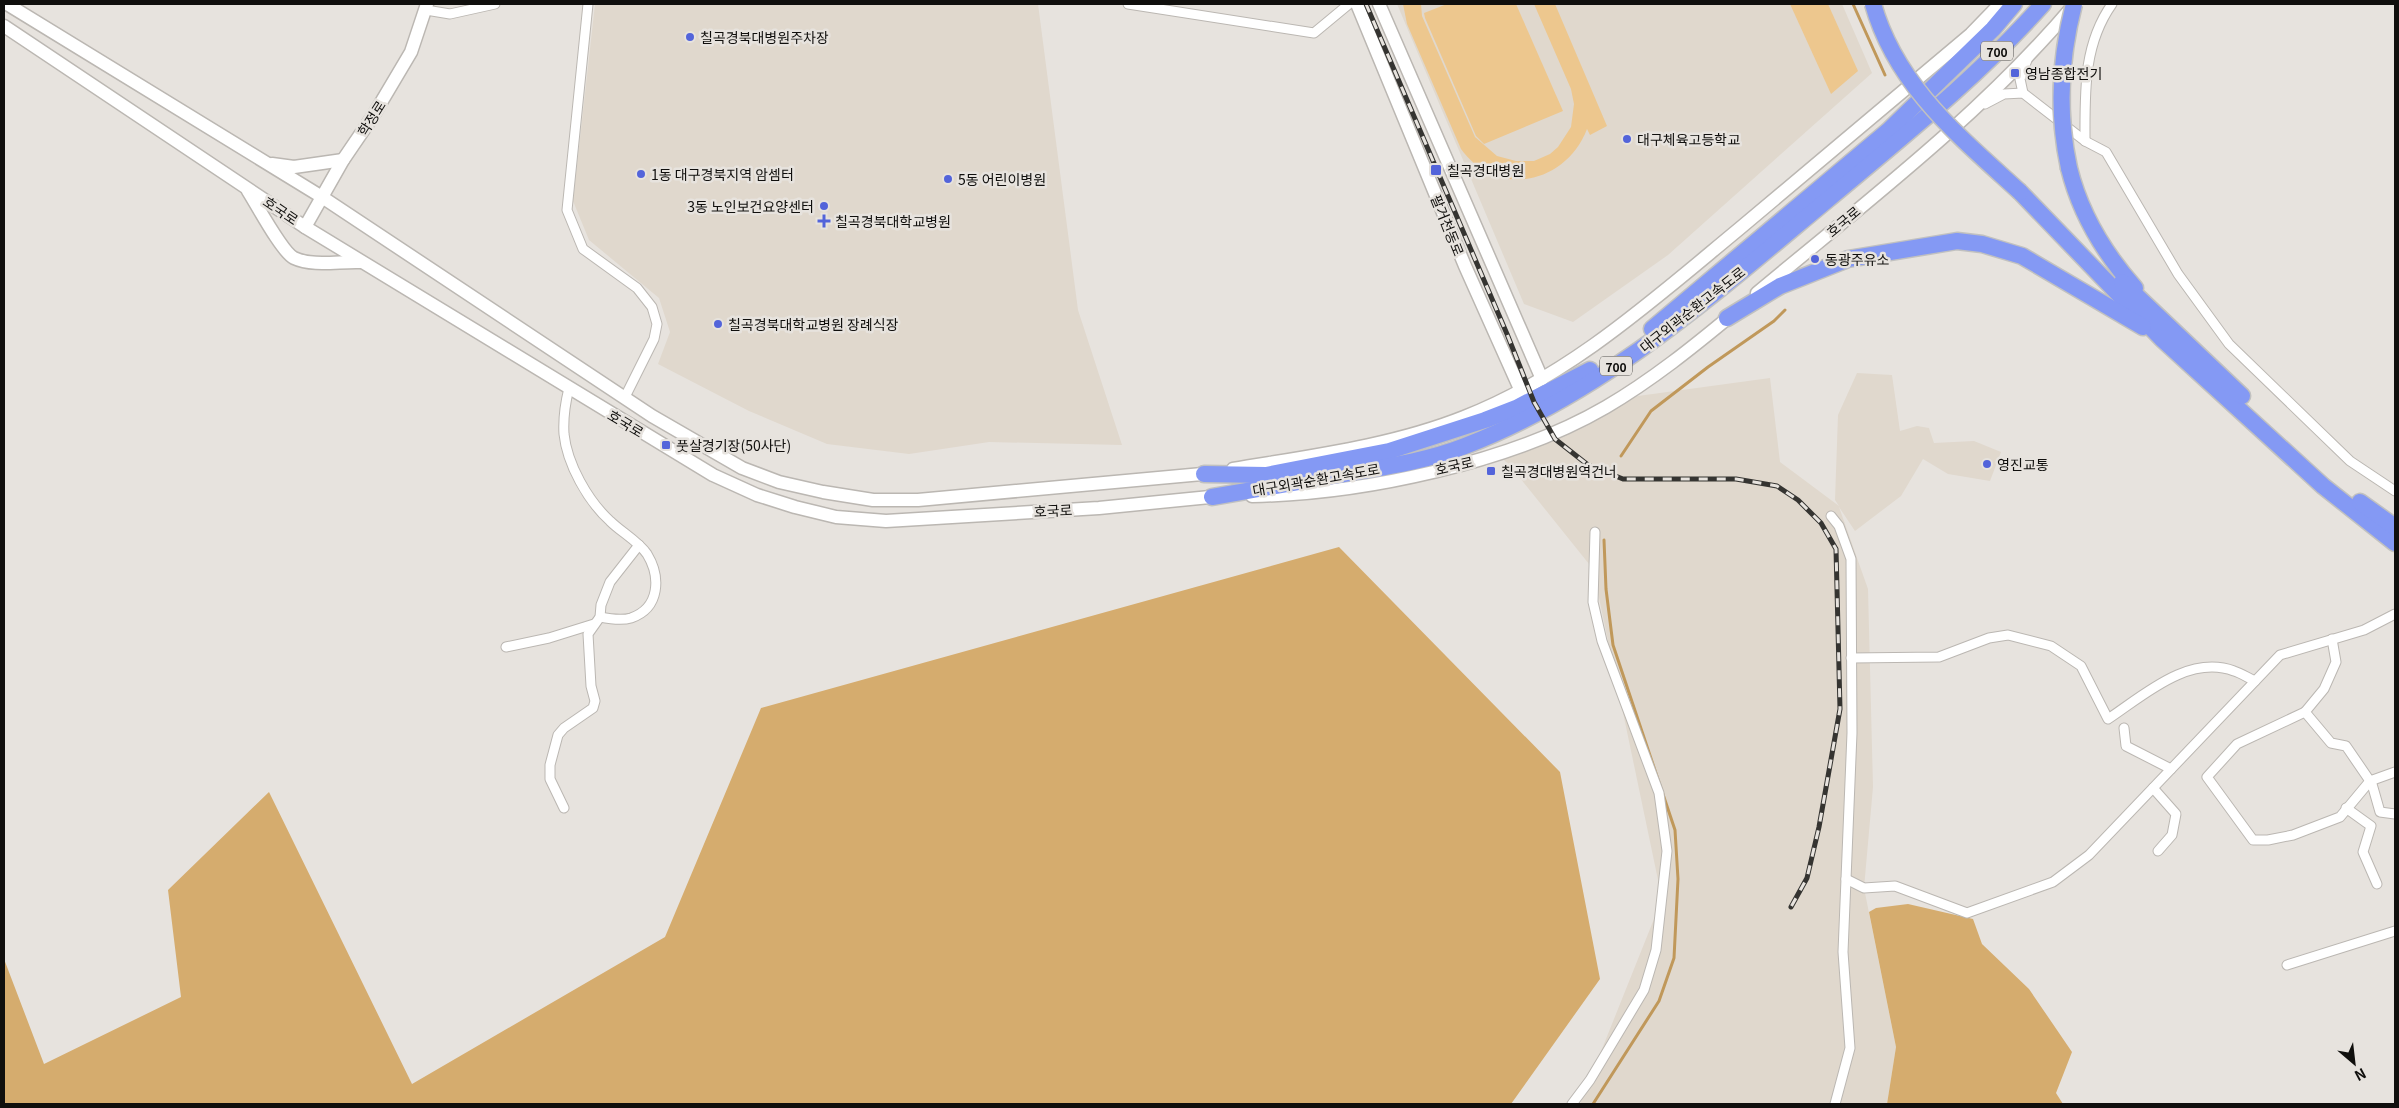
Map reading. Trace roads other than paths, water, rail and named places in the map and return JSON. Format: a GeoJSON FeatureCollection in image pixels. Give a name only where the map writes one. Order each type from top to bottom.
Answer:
{"type":"FeatureCollection","features":[{"type":"Feature","properties":{"kind":"highway"},"geometry":{"type":"LineString","coordinates":[[1874,4],[1889,47],[1902,70],[1921,95],[1954,130],[2022,190]]}},
{"type":"Feature","properties":{"kind":"highway"},"geometry":{"type":"LineString","coordinates":[[1881,4],[1896,46],[1911,72],[1942,108],[2169,336],[2323,486],[2395,543]]}},
{"type":"Feature","properties":{"kind":"highway","name":"대구외곽순환고속도로"},"geometry":{"type":"LineString","coordinates":[[1204,474],[1266,474],[1389,451],[1485,420],[1584,374],[1652,329],[1880,138],[2014,4]]}},
{"type":"Feature","properties":{"kind":"highway","name":"대구외곽순환고속도로"},"geometry":{"type":"LineString","coordinates":[[1212,496],[1404,464],[1464,447],[1558,401],[1637,353],[1684,318],[1950,96],[2024,26],[2044,4]]}},
{"type":"Feature","properties":{"kind":"highway"},"geometry":{"type":"LineString","coordinates":[[2075,4],[2068,28],[2062,85],[2062,129],[2069,168],[2080,204],[2106,251],[2169,336],[2319,469],[2395,527]]}},
{"type":"Feature","properties":{"kind":"highway"},"geometry":{"type":"LineString","coordinates":[[1728,318],[1780,286],[1848,258],[1957,241],[1982,244],[2022,256],[2169,336]]}},
{"type":"Feature","properties":{"kind":"main road","name":"호국로"},"geometry":{"type":"LineString","coordinates":[[7,4],[322,197],[652,416],[742,468],[779,482],[873,500],[918,500],[1151,477],[1204,474],[1374,444],[1416,433],[1464,417],[1542,379],[1600,342],[1634,316],[1964,40],[2000,4]]}},
{"type":"Feature","properties":{"kind":"main road","name":"팔거천동로"},"geometry":{"type":"LineString","coordinates":[[1358,4],[1464,266],[1520,389]]}},
{"type":"Feature","properties":{"kind":"main road","name":"팔거천동로"},"geometry":{"type":"LineString","coordinates":[[1379,4],[1542,379]]}},
{"type":"Feature","properties":{"kind":"main road","name":"호국로"},"geometry":{"type":"LineString","coordinates":[[4,26],[305,227],[713,475],[757,496],[836,517],[886,522],[1099,508],[1212,496],[1298,495],[1397,478],[1474,461],[1520,447],[1595,412],[1638,388],[1728,318],[1966,117],[2032,51],[2075,4]]}},
{"type":"Feature","properties":{"kind":"main road","name":"학정로"},"geometry":{"type":"LineString","coordinates":[[305,227],[343,160],[373,116],[411,52],[427,7]]}},
{"type":"Feature","properties":{"kind":"main road"},"geometry":{"type":"LineString","coordinates":[[256,158],[279,167],[294,167],[343,160]]}},
{"type":"Feature","properties":{"kind":"main road"},"geometry":{"type":"LineString","coordinates":[[245,187],[276,238],[293,258],[314,262],[362,262]]}},
{"type":"Feature","properties":{"kind":"street"},"geometry":{"type":"LineString","coordinates":[[427,7],[450,14],[495,4]]}},
{"type":"Feature","properties":{"kind":"street","name":"호국로"},"geometry":{"type":"LineString","coordinates":[[588,4],[566,210],[583,249],[636,288],[652,307],[657,324],[654,339],[625,397]]}},
{"type":"Feature","properties":{"kind":"street"},"geometry":{"type":"LineString","coordinates":[[1128,4],[1314,33],[1349,4]]}},
{"type":"Feature","properties":{"kind":"street"},"geometry":{"type":"LineString","coordinates":[[2085,141],[2085,75],[2100,20],[2112,4]]}},
{"type":"Feature","properties":{"kind":"street"},"geometry":{"type":"LineString","coordinates":[[2032,51],[2024,65],[2020,79],[2023,93],[2085,141],[2106,152],[2178,274],[2230,344],[2350,461],[2395,491]]}},
{"type":"Feature","properties":{"kind":"street"},"geometry":{"type":"LineString","coordinates":[[1966,117],[1998,96],[2023,93]]}},
{"type":"Feature","properties":{"kind":"street"},"geometry":{"type":"LineString","coordinates":[[506,647],[549,638],[597,621],[631,618],[646,609],[655,596],[657,580],[647,555],[639,545],[608,520],[594,504],[569,456],[564,435],[564,410],[569,388]]}},
{"type":"Feature","properties":{"kind":"street"},"geometry":{"type":"LineString","coordinates":[[1831,516],[1839,526],[1851,558],[1852,733],[1843,952],[1850,1048],[1835,1104]]}},
{"type":"Feature","properties":{"kind":"street"},"geometry":{"type":"LineString","coordinates":[[1572,1104],[1590,1080],[1644,990],[1656,950],[1667,852],[1659,793],[1602,641],[1592,602],[1595,532]]}},
{"type":"Feature","properties":{"kind":"street"},"geometry":{"type":"LineString","coordinates":[[564,808],[550,779],[550,765],[558,735],[564,728],[593,708],[595,701],[591,686],[588,634],[597,621],[600,605],[610,582],[639,545]]}},
{"type":"Feature","properties":{"kind":"street"},"geometry":{"type":"LineString","coordinates":[[1846,879],[1864,888],[1895,886],[1967,913],[2053,882],[2089,856],[2280,655],[2364,630],[2395,614]]}},
{"type":"Feature","properties":{"kind":"street"},"geometry":{"type":"LineString","coordinates":[[1851,658],[1939,657],[1989,638],[2008,635],[2051,646],[2081,666],[2108,719],[2174,676],[2204,668],[2232,670],[2255,681]]}},
{"type":"Feature","properties":{"kind":"street"},"geometry":{"type":"LineString","coordinates":[[2332,639],[2336,662],[2324,689],[2305,712],[2238,744],[2207,777],[2253,840],[2268,840],[2293,835],[2340,817],[2370,781],[2395,772]]}},
{"type":"Feature","properties":{"kind":"street"},"geometry":{"type":"LineString","coordinates":[[2305,712],[2331,743],[2346,746],[2370,781],[2380,812],[2395,814]]}},
{"type":"Feature","properties":{"kind":"street"},"geometry":{"type":"LineString","coordinates":[[2124,728],[2126,746],[2171,769]]}},
{"type":"Feature","properties":{"kind":"street"},"geometry":{"type":"LineString","coordinates":[[2153,788],[2176,814],[2172,835],[2158,850]]}},
{"type":"Feature","properties":{"kind":"street"},"geometry":{"type":"LineString","coordinates":[[2346,808],[2371,826],[2363,852],[2378,884]]}},
{"type":"Feature","properties":{"kind":"street"},"geometry":{"type":"LineString","coordinates":[[2287,965],[2395,931]]}},
{"type":"Feature","properties":{"kind":"waterway"},"geometry":{"type":"LineString","coordinates":[[1853,4],[1885,75]]}},
{"type":"Feature","properties":{"kind":"waterway"},"geometry":{"type":"LineString","coordinates":[[1621,456],[1651,411],[1708,367],[1774,321],[1785,310]]}},
{"type":"Feature","properties":{"kind":"waterway"},"geometry":{"type":"LineString","coordinates":[[1593,1104],[1659,1001],[1674,958],[1678,879],[1675,830],[1613,645],[1606,589],[1604,540]]}},
{"type":"Feature","properties":{"kind":"railway"},"geometry":{"type":"LineString","coordinates":[[1366,4],[1507,334],[1534,402],[1555,439],[1588,465],[1623,479],[1736,479],[1777,486],[1798,500],[1821,523],[1836,549],[1840,709],[1819,827],[1807,878],[1791,907]]}},
{"type":"Feature","properties":{"kind":"place","name":"칠곡경북대병원주차장"},"geometry":{"type":"Point","coordinates":[690,37]}},
{"type":"Feature","properties":{"kind":"place","name":"영남종합전기"},"geometry":{"type":"Point","coordinates":[2015,73]}},
{"type":"Feature","properties":{"kind":"place","name":"대구체육고등학교"},"geometry":{"type":"Point","coordinates":[1627,139]}},
{"type":"Feature","properties":{"kind":"place","name":"칠곡경대병원"},"geometry":{"type":"Point","coordinates":[1436,170]}},
{"type":"Feature","properties":{"kind":"place","name":"1동 대구경북지역 암셈터"},"geometry":{"type":"Point","coordinates":[641,174]}},
{"type":"Feature","properties":{"kind":"place","name":"5동 어린이병원"},"geometry":{"type":"Point","coordinates":[948,179]}},
{"type":"Feature","properties":{"kind":"place","name":"3동 노인보건요양센터"},"geometry":{"type":"Point","coordinates":[824,206]}},
{"type":"Feature","properties":{"kind":"place","name":"칠곡경북대학교병원"},"geometry":{"type":"Point","coordinates":[824,221]}},
{"type":"Feature","properties":{"kind":"place","name":"동광주유소"},"geometry":{"type":"Point","coordinates":[1815,259]}},
{"type":"Feature","properties":{"kind":"place","name":"칠곡경북대학교병원 장례식장"},"geometry":{"type":"Point","coordinates":[718,324]}},
{"type":"Feature","properties":{"kind":"place","name":"풋살경기장(50사단)"},"geometry":{"type":"Point","coordinates":[666,445]}},
{"type":"Feature","properties":{"kind":"place","name":"영진교통"},"geometry":{"type":"Point","coordinates":[1987,464]}},
{"type":"Feature","properties":{"kind":"place","name":"칠곡경대병원역건너"},"geometry":{"type":"Point","coordinates":[1491,471]}}]}
